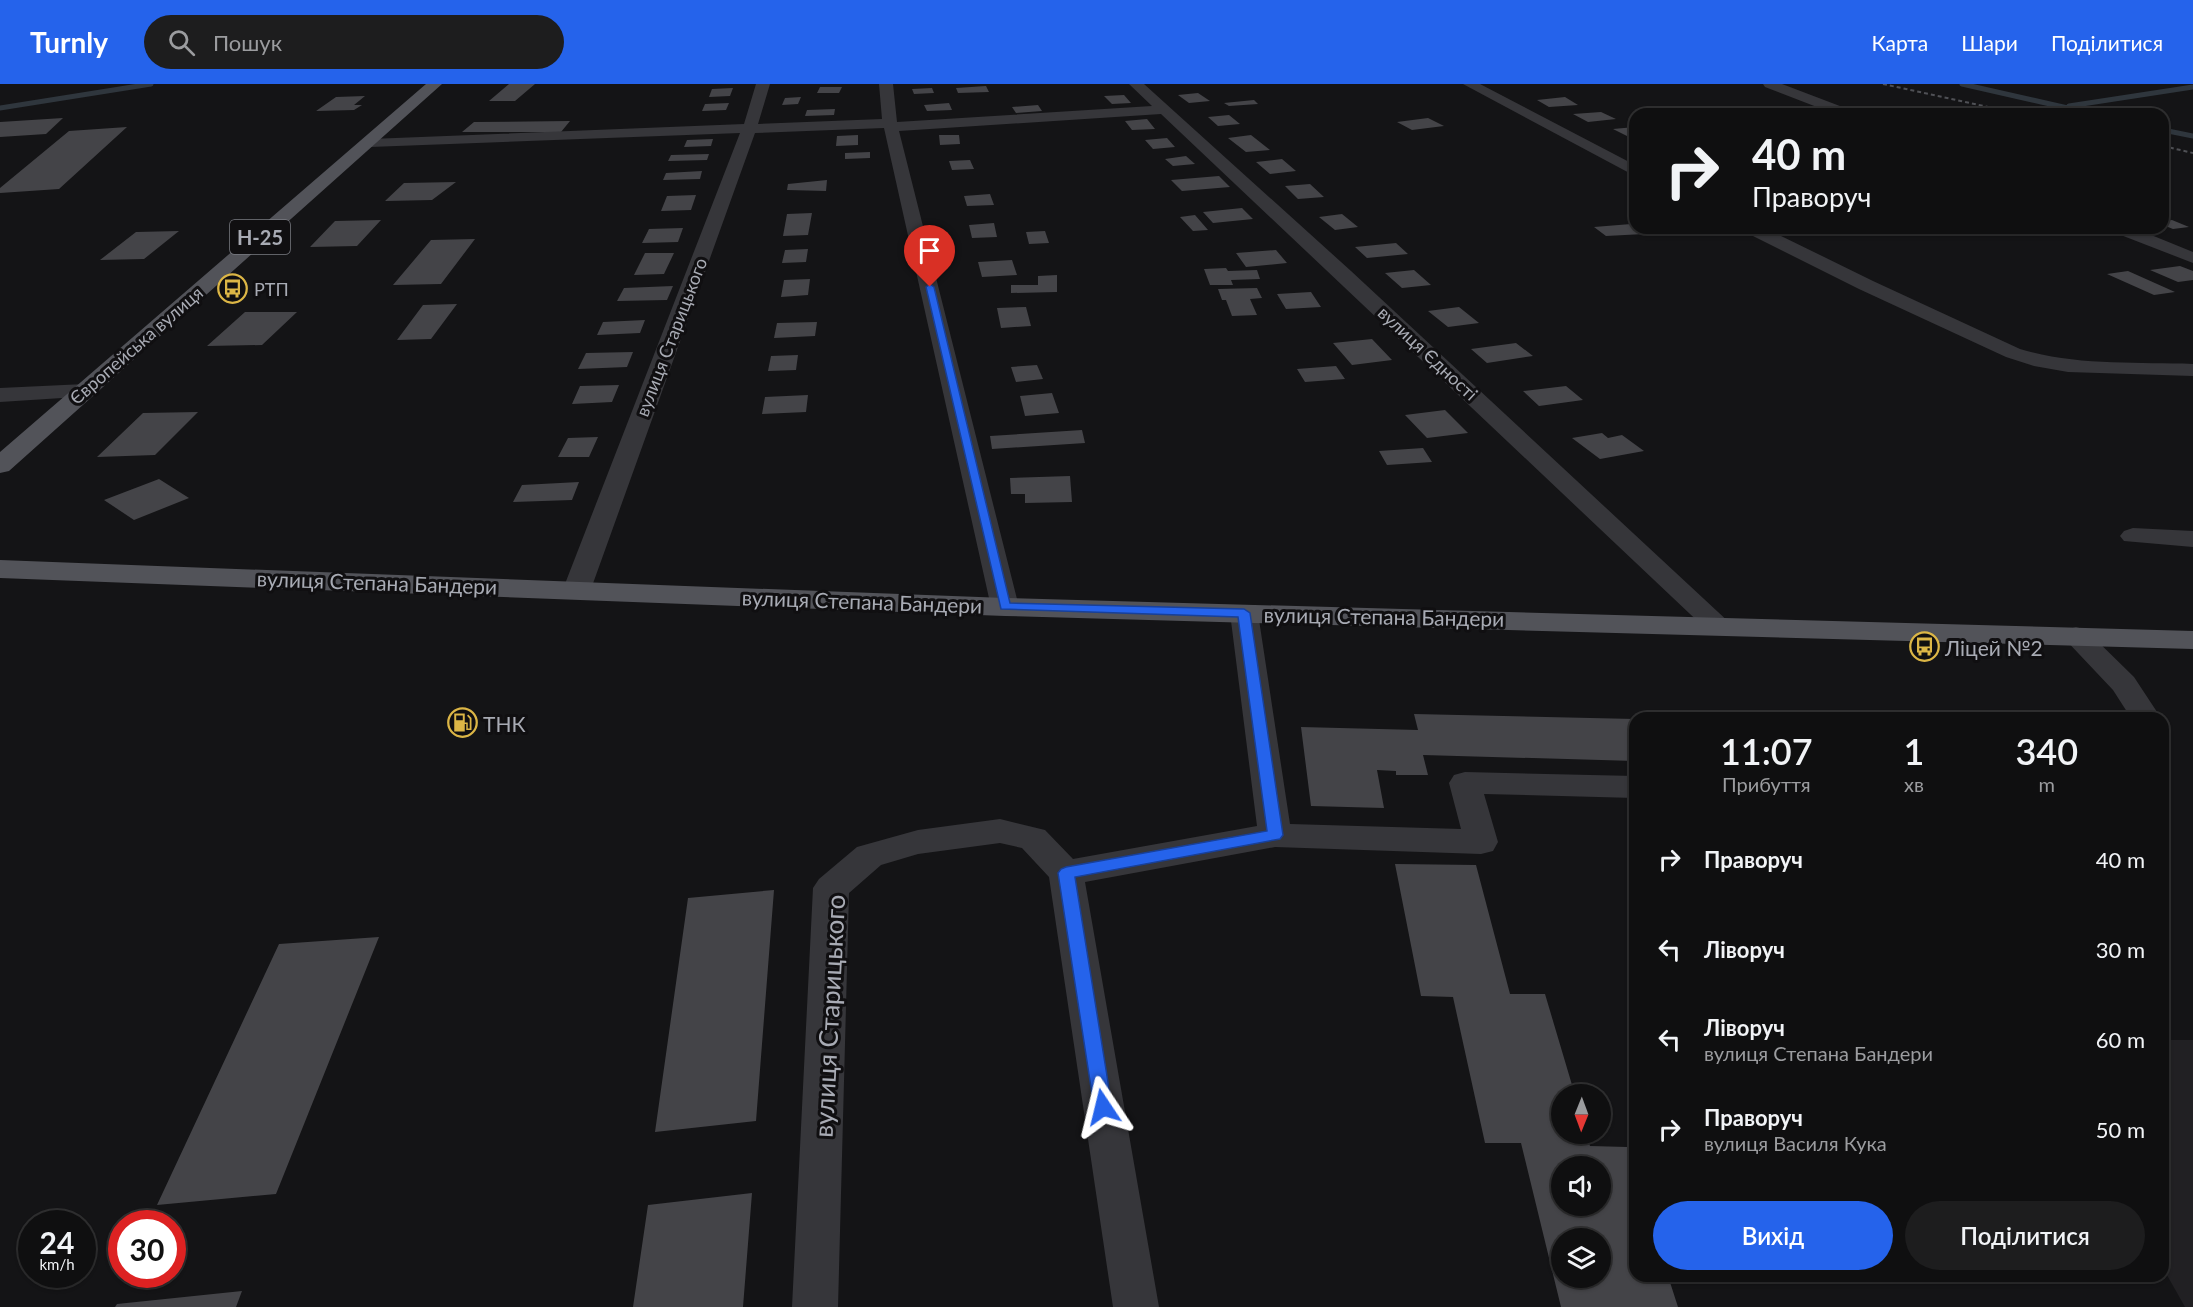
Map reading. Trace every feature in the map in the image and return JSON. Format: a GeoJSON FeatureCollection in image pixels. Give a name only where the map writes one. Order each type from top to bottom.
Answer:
{"type":"FeatureCollection","features":[{"type":"Feature","properties":{"kind":"main road","name":"Європейська вулиця"},"geometry":{"type":"LineString","coordinates":[[0,465],[435,84]]}},
{"type":"Feature","properties":{"kind":"main road","name":"вулиця Степана Бандери"},"geometry":{"type":"LineString","coordinates":[[0,569],[1005,606],[2193,640]]}},
{"type":"Feature","properties":{"kind":"street","name":"вулиця Старицького"},"geometry":{"type":"LineString","coordinates":[[577,589],[750,127],[763,84]]}},
{"type":"Feature","properties":{"kind":"street"},"geometry":{"type":"LineString","coordinates":[[886,84],[891,125],[1005,606]]}},
{"type":"Feature","properties":{"kind":"street","name":"вулиця Єдності"},"geometry":{"type":"LineString","coordinates":[[1136,84],[1718,625]]}},
{"type":"Feature","properties":{"kind":"street"},"geometry":{"type":"LineString","coordinates":[[1470,84],[1629,168]]}},
{"type":"Feature","properties":{"kind":"street"},"geometry":{"type":"LineString","coordinates":[[1770,84],[1832,108]]}},
{"type":"Feature","properties":{"kind":"street"},"geometry":{"type":"LineString","coordinates":[[370,142],[750,127],[891,125],[1163,110]]}},
{"type":"Feature","properties":{"kind":"street"},"geometry":{"type":"LineString","coordinates":[[1763,234],[1866,285],[2013,353],[2068,366],[2193,370]]}},
{"type":"Feature","properties":{"kind":"street"},"geometry":{"type":"LineString","coordinates":[[2134,234],[2193,258]]}},
{"type":"Feature","properties":{"kind":"street"},"geometry":{"type":"LineString","coordinates":[[0,395],[85,391]]}},
{"type":"Feature","properties":{"kind":"street"},"geometry":{"type":"LineString","coordinates":[[2133,536],[2193,539]]}},
{"type":"Feature","properties":{"kind":"street"},"geometry":{"type":"LineString","coordinates":[[1244,613],[1275,835]]}},
{"type":"Feature","properties":{"kind":"street"},"geometry":{"type":"LineString","coordinates":[[2076,636],[2124,684],[2142,712]]}},
{"type":"Feature","properties":{"kind":"street"},"geometry":{"type":"LineString","coordinates":[[1136,1307],[1072,922],[1066,873],[1275,835],[1481,842],[1465,783],[1629,788]]}},
{"type":"Feature","properties":{"kind":"street","name":"вулиця Старицького"},"geometry":{"type":"LineString","coordinates":[[815,1307],[831,888],[869,856],[918,842],[1000,831],[1033,839],[1066,873]]}},
{"type":"Feature","properties":{"kind":"shaded area"},"geometry":{"type":"Polygon","coordinates":[[[2169,1040],[2193,1040],[2193,1307],[2185,1307],[2169,1279],[2169,1040]]]}},
{"type":"Feature","properties":{"kind":"building"},"geometry":{"type":"Polygon","coordinates":[[[509,84],[535,84],[515,101],[489,101],[509,84]]]}},
{"type":"Feature","properties":{"kind":"building"},"geometry":{"type":"Polygon","coordinates":[[[986,86],[989,92],[958,93],[956,88],[986,86]]]}},
{"type":"Feature","properties":{"kind":"building"},"geometry":{"type":"Polygon","coordinates":[[[820,87],[842,87],[839,93],[817,93],[820,87]]]}},
{"type":"Feature","properties":{"kind":"building"},"geometry":{"type":"Polygon","coordinates":[[[733,88],[730,96],[709,97],[712,89],[733,88]]]}},
{"type":"Feature","properties":{"kind":"building"},"geometry":{"type":"Polygon","coordinates":[[[932,88],[934,93],[914,94],[912,89],[932,88]]]}},
{"type":"Feature","properties":{"kind":"building"},"geometry":{"type":"Polygon","coordinates":[[[1198,93],[1210,101],[1189,103],[1178,95],[1198,93]]]}},
{"type":"Feature","properties":{"kind":"building"},"geometry":{"type":"Polygon","coordinates":[[[1124,95],[1131,103],[1112,104],[1104,96],[1124,95]]]}},
{"type":"Feature","properties":{"kind":"building"},"geometry":{"type":"Polygon","coordinates":[[[365,96],[354,105],[362,105],[354,110],[316,111],[336,97],[365,96]]]}},
{"type":"Feature","properties":{"kind":"building"},"geometry":{"type":"Polygon","coordinates":[[[801,97],[798,104],[782,105],[785,98],[801,97]]]}},
{"type":"Feature","properties":{"kind":"building"},"geometry":{"type":"Polygon","coordinates":[[[1565,97],[1578,105],[1549,107],[1537,100],[1565,97]]]}},
{"type":"Feature","properties":{"kind":"building"},"geometry":{"type":"Polygon","coordinates":[[[1254,100],[1258,104],[1229,106],[1224,103],[1254,100]]]}},
{"type":"Feature","properties":{"kind":"building"},"geometry":{"type":"Polygon","coordinates":[[[729,103],[726,110],[702,111],[705,104],[729,103]]]}},
{"type":"Feature","properties":{"kind":"building"},"geometry":{"type":"Polygon","coordinates":[[[949,103],[952,110],[927,111],[924,105],[949,103]]]}},
{"type":"Feature","properties":{"kind":"building"},"geometry":{"type":"Polygon","coordinates":[[[1038,105],[1042,111],[1016,113],[1012,107],[1038,105]]]}},
{"type":"Feature","properties":{"kind":"building"},"geometry":{"type":"Polygon","coordinates":[[[835,109],[834,115],[805,116],[807,110],[835,109]]]}},
{"type":"Feature","properties":{"kind":"building"},"geometry":{"type":"Polygon","coordinates":[[[1601,112],[1616,119],[1588,122],[1573,114],[1601,112]]]}},
{"type":"Feature","properties":{"kind":"building"},"geometry":{"type":"Polygon","coordinates":[[[1229,115],[1240,124],[1218,126],[1208,117],[1229,115]]]}},
{"type":"Feature","properties":{"kind":"building"},"geometry":{"type":"Polygon","coordinates":[[[63,118],[46,134],[0,137],[0,122],[63,118]]]}},
{"type":"Feature","properties":{"kind":"building"},"geometry":{"type":"Polygon","coordinates":[[[1428,118],[1444,126],[1412,130],[1397,122],[1428,118]]]}},
{"type":"Feature","properties":{"kind":"building"},"geometry":{"type":"Polygon","coordinates":[[[1147,119],[1155,129],[1132,130],[1125,121],[1147,119]]]}},
{"type":"Feature","properties":{"kind":"building"},"geometry":{"type":"Polygon","coordinates":[[[570,121],[561,132],[462,132],[474,122],[570,121]]]}},
{"type":"Feature","properties":{"kind":"building"},"geometry":{"type":"Polygon","coordinates":[[[127,127],[59,189],[0,193],[0,188],[69,131],[127,127]]]}},
{"type":"Feature","properties":{"kind":"building"},"geometry":{"type":"Polygon","coordinates":[[[1629,128],[1629,136],[1627,136],[1613,129],[1629,128]]]}},
{"type":"Feature","properties":{"kind":"building"},"geometry":{"type":"Polygon","coordinates":[[[858,135],[858,145],[836,146],[837,136],[858,135]]]}},
{"type":"Feature","properties":{"kind":"building"},"geometry":{"type":"Polygon","coordinates":[[[939,135],[959,135],[960,144],[940,145],[939,135]]]}},
{"type":"Feature","properties":{"kind":"building"},"geometry":{"type":"Polygon","coordinates":[[[1251,135],[1270,150],[1246,152],[1228,138],[1251,135]]]}},
{"type":"Feature","properties":{"kind":"building"},"geometry":{"type":"Polygon","coordinates":[[[1167,138],[1175,147],[1153,149],[1145,140],[1167,138]]]}},
{"type":"Feature","properties":{"kind":"building"},"geometry":{"type":"Polygon","coordinates":[[[713,139],[711,146],[684,147],[687,140],[713,139]]]}},
{"type":"Feature","properties":{"kind":"building"},"geometry":{"type":"Polygon","coordinates":[[[870,152],[870,158],[845,159],[845,153],[870,152]]]}},
{"type":"Feature","properties":{"kind":"building"},"geometry":{"type":"Polygon","coordinates":[[[709,154],[707,160],[668,161],[671,155],[709,154]]]}},
{"type":"Feature","properties":{"kind":"building"},"geometry":{"type":"Polygon","coordinates":[[[1186,156],[1195,164],[1173,166],[1165,159],[1186,156]]]}},
{"type":"Feature","properties":{"kind":"building"},"geometry":{"type":"Polygon","coordinates":[[[1282,159],[1296,171],[1270,174],[1256,162],[1282,159]]]}},
{"type":"Feature","properties":{"kind":"building"},"geometry":{"type":"Polygon","coordinates":[[[970,160],[974,169],[952,170],[949,161],[970,160]]]}},
{"type":"Feature","properties":{"kind":"building"},"geometry":{"type":"Polygon","coordinates":[[[702,171],[700,179],[663,180],[666,173],[702,171]]]}},
{"type":"Feature","properties":{"kind":"building"},"geometry":{"type":"Polygon","coordinates":[[[1219,176],[1230,187],[1182,191],[1171,180],[1219,176]]]}},
{"type":"Feature","properties":{"kind":"building"},"geometry":{"type":"Polygon","coordinates":[[[827,180],[826,191],[787,190],[788,184],[827,180]]]}},
{"type":"Feature","properties":{"kind":"building"},"geometry":{"type":"Polygon","coordinates":[[[456,182],[432,200],[385,201],[404,183],[456,182]]]}},
{"type":"Feature","properties":{"kind":"building"},"geometry":{"type":"Polygon","coordinates":[[[1310,184],[1324,197],[1298,199],[1285,186],[1310,184]]]}},
{"type":"Feature","properties":{"kind":"building"},"geometry":{"type":"Polygon","coordinates":[[[990,194],[994,205],[967,206],[964,196],[990,194]]]}},
{"type":"Feature","properties":{"kind":"building"},"geometry":{"type":"Polygon","coordinates":[[[696,195],[691,210],[661,211],[667,196],[696,195]]]}},
{"type":"Feature","properties":{"kind":"building"},"geometry":{"type":"Polygon","coordinates":[[[1242,208],[1253,219],[1213,223],[1203,212],[1242,208]]]}},
{"type":"Feature","properties":{"kind":"building"},"geometry":{"type":"Polygon","coordinates":[[[812,213],[808,235],[783,236],[787,214],[812,213]]]}},
{"type":"Feature","properties":{"kind":"building"},"geometry":{"type":"Polygon","coordinates":[[[1342,214],[1358,227],[1335,230],[1319,217],[1342,214]]]}},
{"type":"Feature","properties":{"kind":"building"},"geometry":{"type":"Polygon","coordinates":[[[1195,215],[1208,230],[1193,231],[1180,217],[1195,215]]]}},
{"type":"Feature","properties":{"kind":"building"},"geometry":{"type":"Polygon","coordinates":[[[381,220],[357,246],[310,247],[335,221],[381,220]]]}},
{"type":"Feature","properties":{"kind":"building"},"geometry":{"type":"Polygon","coordinates":[[[2169,220],[2189,227],[2173,229],[2169,227],[2169,220]]]}},
{"type":"Feature","properties":{"kind":"building"},"geometry":{"type":"Polygon","coordinates":[[[994,223],[997,237],[972,238],[969,225],[994,223]]]}},
{"type":"Feature","properties":{"kind":"building"},"geometry":{"type":"Polygon","coordinates":[[[1629,224],[1629,234],[1644,234],[1606,236],[1594,227],[1629,224]]]}},
{"type":"Feature","properties":{"kind":"building"},"geometry":{"type":"Polygon","coordinates":[[[683,228],[678,242],[642,243],[649,229],[683,228]]]}},
{"type":"Feature","properties":{"kind":"building"},"geometry":{"type":"Polygon","coordinates":[[[179,231],[144,259],[100,260],[136,232],[179,231]]]}},
{"type":"Feature","properties":{"kind":"building"},"geometry":{"type":"Polygon","coordinates":[[[1045,231],[1049,243],[1029,244],[1026,232],[1045,231]]]}},
{"type":"Feature","properties":{"kind":"building"},"geometry":{"type":"Polygon","coordinates":[[[475,239],[441,284],[393,285],[431,240],[475,239]]]}},
{"type":"Feature","properties":{"kind":"building"},"geometry":{"type":"Polygon","coordinates":[[[1396,243],[1408,254],[1367,258],[1355,247],[1396,243]]]}},
{"type":"Feature","properties":{"kind":"building"},"geometry":{"type":"Polygon","coordinates":[[[808,249],[806,262],[782,263],[785,250],[808,249]]]}},
{"type":"Feature","properties":{"kind":"building"},"geometry":{"type":"Polygon","coordinates":[[[1276,250],[1287,263],[1246,267],[1236,253],[1276,250]]]}},
{"type":"Feature","properties":{"kind":"building"},"geometry":{"type":"Polygon","coordinates":[[[645,253],[674,253],[664,274],[634,275],[645,253]]]}},
{"type":"Feature","properties":{"kind":"building"},"geometry":{"type":"Polygon","coordinates":[[[1012,260],[1017,275],[982,277],[978,262],[1012,260]]]}},
{"type":"Feature","properties":{"kind":"building"},"geometry":{"type":"Polygon","coordinates":[[[2180,266],[2193,271],[2193,280],[2178,282],[2150,270],[2180,266]]]}},
{"type":"Feature","properties":{"kind":"building"},"geometry":{"type":"Polygon","coordinates":[[[1226,268],[1228,271],[1257,270],[1260,279],[1231,280],[1233,285],[1210,285],[1204,269],[1226,268]]]}},
{"type":"Feature","properties":{"kind":"building"},"geometry":{"type":"Polygon","coordinates":[[[1414,270],[1431,285],[1402,288],[1385,273],[1414,270]]]}},
{"type":"Feature","properties":{"kind":"building"},"geometry":{"type":"Polygon","coordinates":[[[2128,271],[2175,292],[2154,295],[2107,274],[2128,271]]]}},
{"type":"Feature","properties":{"kind":"building"},"geometry":{"type":"Polygon","coordinates":[[[1057,275],[1057,292],[1011,293],[1011,285],[1038,285],[1038,276],[1057,275]]]}},
{"type":"Feature","properties":{"kind":"building"},"geometry":{"type":"Polygon","coordinates":[[[810,279],[808,295],[781,297],[784,280],[810,279]]]}},
{"type":"Feature","properties":{"kind":"building"},"geometry":{"type":"Polygon","coordinates":[[[673,286],[667,300],[617,301],[624,288],[673,286]]]}},
{"type":"Feature","properties":{"kind":"building"},"geometry":{"type":"Polygon","coordinates":[[[1257,288],[1262,298],[1250,299],[1257,315],[1232,316],[1226,300],[1222,300],[1218,289],[1257,288]]]}},
{"type":"Feature","properties":{"kind":"building"},"geometry":{"type":"Polygon","coordinates":[[[1311,292],[1321,307],[1286,309],[1277,294],[1311,292]]]}},
{"type":"Feature","properties":{"kind":"building"},"geometry":{"type":"Polygon","coordinates":[[[457,304],[431,339],[397,340],[423,305],[457,304]]]}},
{"type":"Feature","properties":{"kind":"building"},"geometry":{"type":"Polygon","coordinates":[[[1026,307],[1031,326],[1001,328],[997,308],[1026,307]]]}},
{"type":"Feature","properties":{"kind":"building"},"geometry":{"type":"Polygon","coordinates":[[[1459,307],[1479,323],[1448,327],[1428,311],[1459,307]]]}},
{"type":"Feature","properties":{"kind":"building"},"geometry":{"type":"Polygon","coordinates":[[[245,312],[297,312],[262,345],[207,346],[245,312]]]}},
{"type":"Feature","properties":{"kind":"building"},"geometry":{"type":"Polygon","coordinates":[[[645,320],[640,333],[597,335],[603,322],[645,320]]]}},
{"type":"Feature","properties":{"kind":"building"},"geometry":{"type":"Polygon","coordinates":[[[817,322],[815,336],[774,338],[777,323],[817,322]]]}},
{"type":"Feature","properties":{"kind":"building"},"geometry":{"type":"Polygon","coordinates":[[[1372,339],[1392,360],[1352,365],[1333,343],[1372,339]]]}},
{"type":"Feature","properties":{"kind":"building"},"geometry":{"type":"Polygon","coordinates":[[[1516,343],[1533,356],[1487,363],[1471,349],[1516,343]]]}},
{"type":"Feature","properties":{"kind":"building"},"geometry":{"type":"Polygon","coordinates":[[[633,352],[627,367],[578,369],[586,353],[633,352]]]}},
{"type":"Feature","properties":{"kind":"building"},"geometry":{"type":"Polygon","coordinates":[[[798,355],[796,370],[768,371],[771,356],[798,355]]]}},
{"type":"Feature","properties":{"kind":"building"},"geometry":{"type":"Polygon","coordinates":[[[1037,365],[1043,379],[1016,382],[1011,367],[1037,365]]]}},
{"type":"Feature","properties":{"kind":"building"},"geometry":{"type":"Polygon","coordinates":[[[1336,366],[1345,379],[1305,382],[1297,369],[1336,366]]]}},
{"type":"Feature","properties":{"kind":"building"},"geometry":{"type":"Polygon","coordinates":[[[619,385],[612,402],[572,404],[580,386],[619,385]]]}},
{"type":"Feature","properties":{"kind":"building"},"geometry":{"type":"Polygon","coordinates":[[[1566,386],[1583,400],[1539,406],[1523,391],[1566,386]]]}},
{"type":"Feature","properties":{"kind":"building"},"geometry":{"type":"Polygon","coordinates":[[[1052,393],[1059,413],[1025,416],[1020,396],[1052,393]]]}},
{"type":"Feature","properties":{"kind":"building"},"geometry":{"type":"Polygon","coordinates":[[[808,395],[806,412],[762,414],[765,397],[808,395]]]}},
{"type":"Feature","properties":{"kind":"building"},"geometry":{"type":"Polygon","coordinates":[[[1445,410],[1468,433],[1427,438],[1405,415],[1445,410]]]}},
{"type":"Feature","properties":{"kind":"building"},"geometry":{"type":"Polygon","coordinates":[[[198,412],[155,455],[97,457],[143,413],[198,412]]]}},
{"type":"Feature","properties":{"kind":"building"},"geometry":{"type":"Polygon","coordinates":[[[1082,430],[1085,443],[992,449],[990,436],[1082,430]]]}},
{"type":"Feature","properties":{"kind":"building"},"geometry":{"type":"Polygon","coordinates":[[[1602,433],[1608,438],[1622,435],[1644,451],[1600,459],[1572,438],[1602,433]]]}},
{"type":"Feature","properties":{"kind":"building"},"geometry":{"type":"Polygon","coordinates":[[[598,437],[589,457],[558,457],[568,438],[598,437]]]}},
{"type":"Feature","properties":{"kind":"building"},"geometry":{"type":"Polygon","coordinates":[[[1423,448],[1432,462],[1387,465],[1379,451],[1423,448]]]}},
{"type":"Feature","properties":{"kind":"building"},"geometry":{"type":"Polygon","coordinates":[[[1070,476],[1072,502],[1025,503],[1025,494],[1011,494],[1010,478],[1070,476]]]}},
{"type":"Feature","properties":{"kind":"building"},"geometry":{"type":"Polygon","coordinates":[[[159,479],[189,498],[134,520],[104,500],[159,479]]]}},
{"type":"Feature","properties":{"kind":"building"},"geometry":{"type":"Polygon","coordinates":[[[579,482],[572,500],[513,502],[522,485],[579,482]]]}},
{"type":"Feature","properties":{"kind":"building"},"geometry":{"type":"Polygon","coordinates":[[[1414,714],[1629,719],[1629,761],[1423,755],[1428,775],[1396,775],[1396,771],[1377,770],[1384,808],[1311,806],[1301,727],[1418,730],[1414,714]]]}},
{"type":"Feature","properties":{"kind":"building"},"geometry":{"type":"Polygon","coordinates":[[[1395,864],[1476,865],[1510,994],[1545,994],[1572,1084],[1551,1084],[1551,1144],[1627,1147],[1629,1153],[1629,1282],[1670,1282],[1678,1307],[1561,1307],[1556,1288],[1611,1288],[1611,1228],[1551,1228],[1551,1266],[1521,1143],[1485,1143],[1453,997],[1421,996],[1395,864]]]}},
{"type":"Feature","properties":{"kind":"building"},"geometry":{"type":"Polygon","coordinates":[[[774,890],[756,1121],[655,1132],[688,898],[774,890]]]}},
{"type":"Feature","properties":{"kind":"building"},"geometry":{"type":"Polygon","coordinates":[[[379,937],[276,1194],[157,1205],[279,944],[379,937]]]}},
{"type":"Feature","properties":{"kind":"building"},"geometry":{"type":"Polygon","coordinates":[[[752,1193],[743,1307],[633,1307],[648,1205],[752,1193]]]}},
{"type":"Feature","properties":{"kind":"building"},"geometry":{"type":"Polygon","coordinates":[[[242,1291],[236,1307],[115,1307],[117,1304],[242,1291]]]}},
{"type":"Feature","properties":{"kind":"waterway"},"geometry":{"type":"LineString","coordinates":[[0,108],[151,84]]}},
{"type":"Feature","properties":{"kind":"waterway"},"geometry":{"type":"LineString","coordinates":[[1962,84],[2068,108]]}},
{"type":"Feature","properties":{"kind":"waterway"},"geometry":{"type":"LineString","coordinates":[[2069,106],[2193,87]]}},
{"type":"Feature","properties":{"kind":"waterway"},"geometry":{"type":"LineString","coordinates":[[2169,131],[2193,136]]}},
{"type":"Feature","properties":{"kind":"railway"},"geometry":{"type":"LineString","coordinates":[[1883,84],[1993,108]]}},
{"type":"Feature","properties":{"kind":"railway"},"geometry":{"type":"LineString","coordinates":[[2169,147],[2193,153]]}},
{"type":"Feature","properties":{"kind":"place","name":"РТП"},"geometry":{"type":"Point","coordinates":[233,289]}},
{"type":"Feature","properties":{"kind":"place","name":"Ліцей №2"},"geometry":{"type":"Point","coordinates":[1924,647]}},
{"type":"Feature","properties":{"kind":"place","name":"ТНК"},"geometry":{"type":"Point","coordinates":[462,723]}},
{"type":"Feature","properties":{"kind":"route"},"geometry":{"type":"LineString","coordinates":[[930,287],[1005,606],[1244,613],[1275,835],[1066,873],[1103,1107]]}}]}
